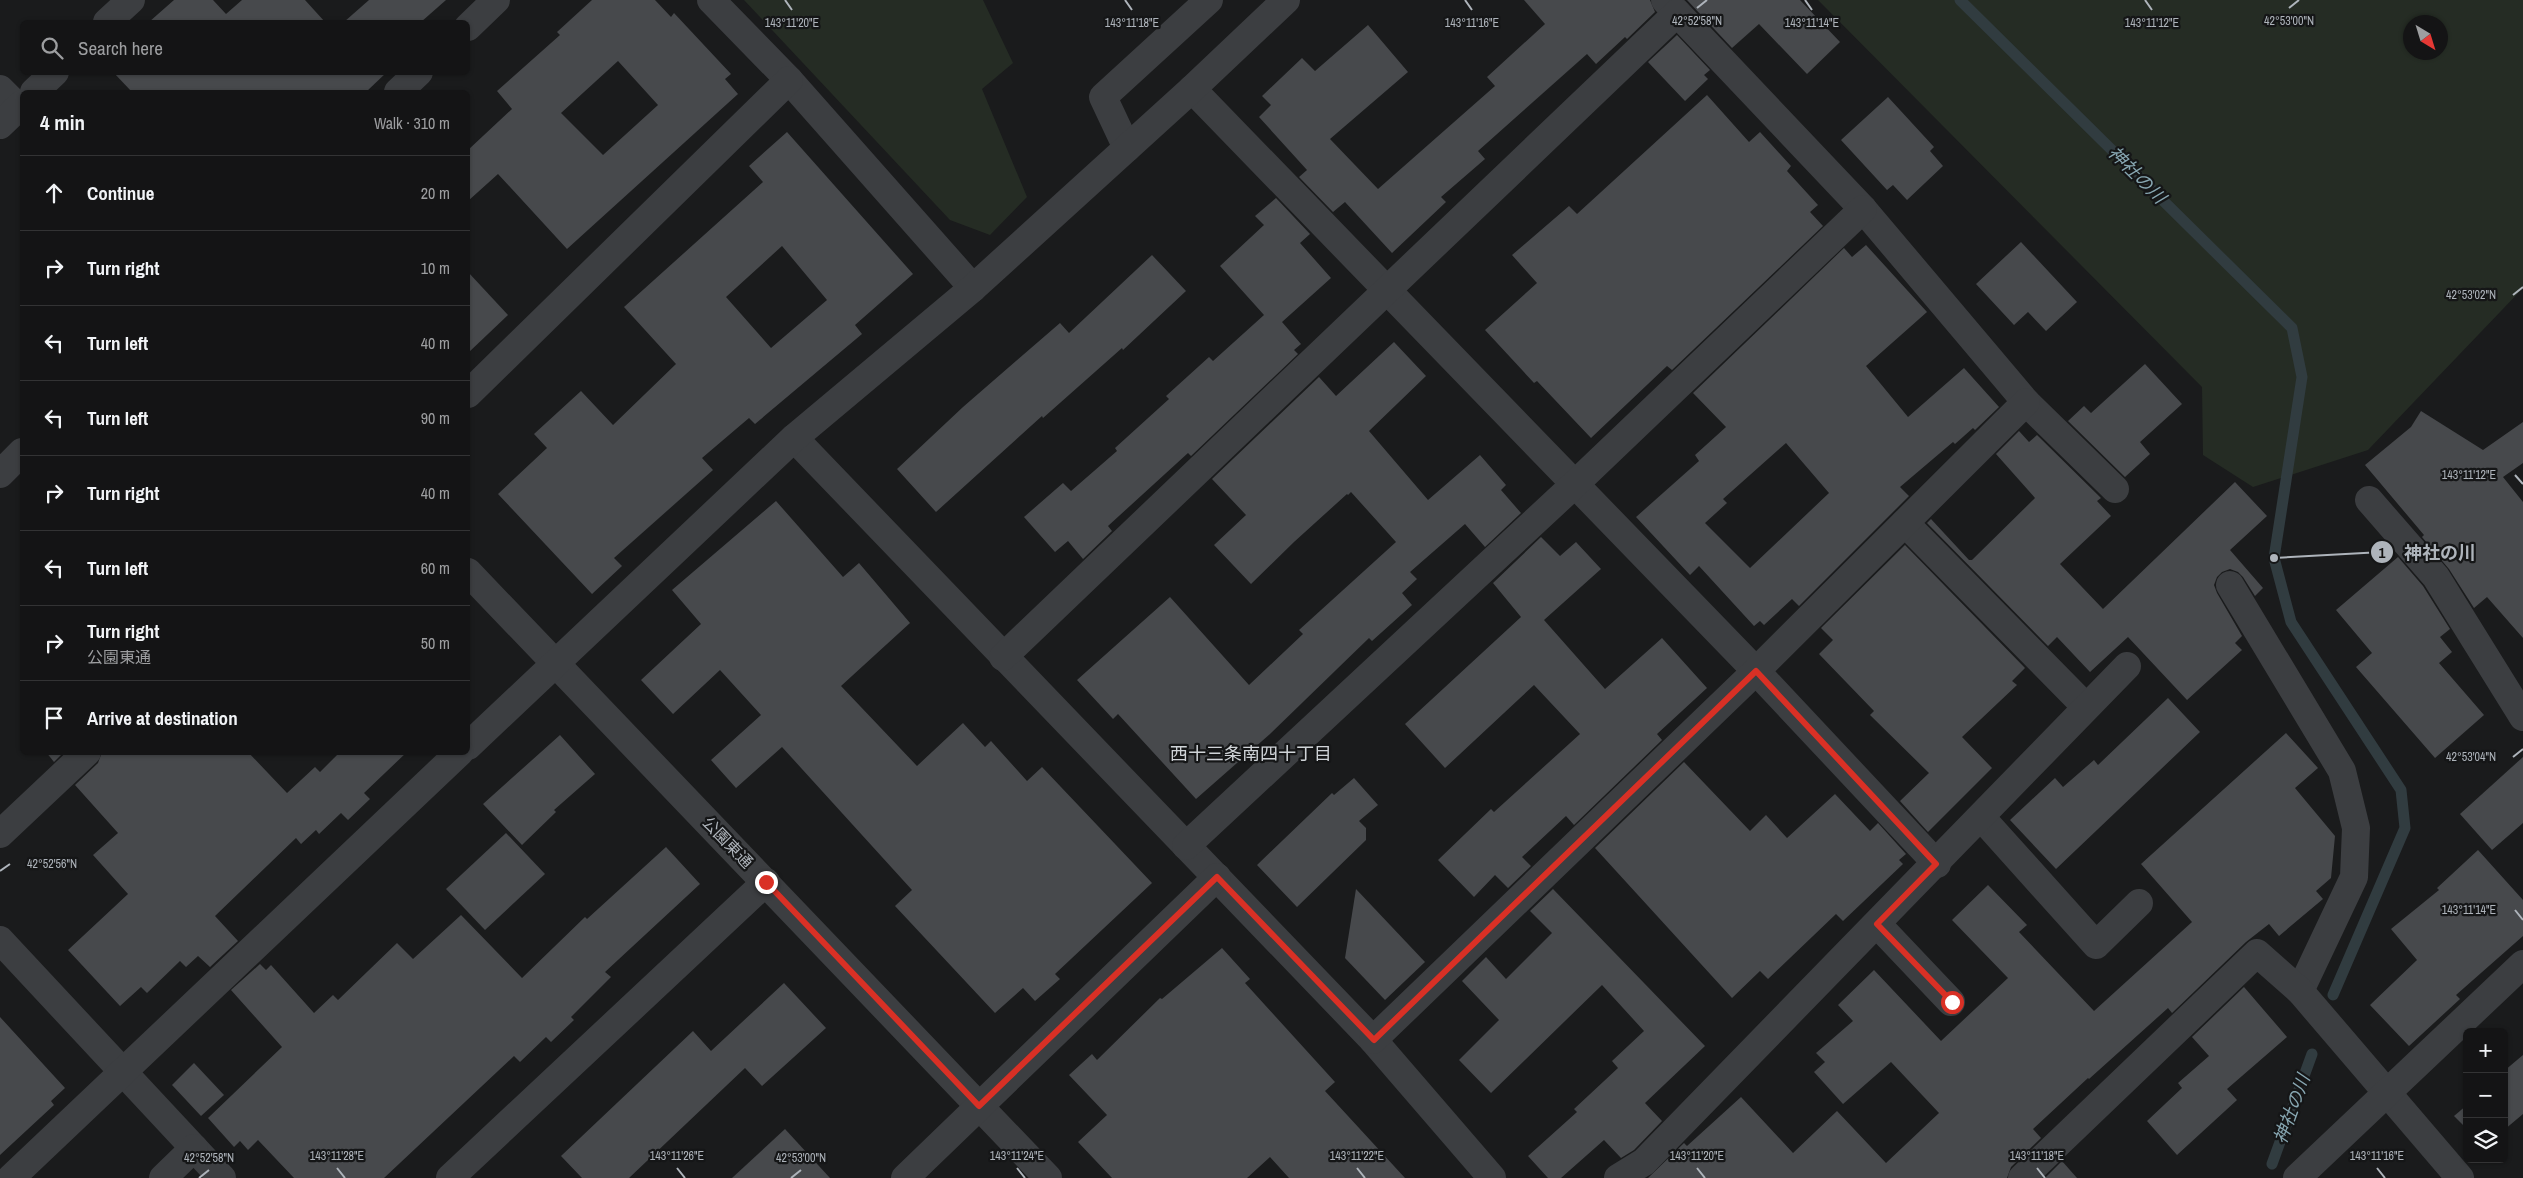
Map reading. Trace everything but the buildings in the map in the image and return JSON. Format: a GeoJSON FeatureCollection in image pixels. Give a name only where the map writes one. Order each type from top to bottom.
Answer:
{"type":"FeatureCollection","features":[{"type":"Feature","properties":{"kind":"street"},"geometry":{"type":"LineString","coordinates":[[109,20],[131,0]]}},
{"type":"Feature","properties":{"kind":"street"},"geometry":{"type":"LineString","coordinates":[[470,25],[496,0]]}},
{"type":"Feature","properties":{"kind":"street"},"geometry":{"type":"LineString","coordinates":[[711,0],[789,80],[973,288]]}},
{"type":"Feature","properties":{"kind":"street"},"geometry":{"type":"LineString","coordinates":[[1127,148],[1104,97],[1209,0]]}},
{"type":"Feature","properties":{"kind":"street"},"geometry":{"type":"LineString","coordinates":[[470,744],[794,438],[973,288],[1192,90],[1286,0]]}},
{"type":"Feature","properties":{"kind":"street"},"geometry":{"type":"LineString","coordinates":[[1003,657],[1388,292],[1671,7],[1863,209],[2026,402],[2115,489]]}},
{"type":"Feature","properties":{"kind":"street"},"geometry":{"type":"LineString","coordinates":[[34,90],[51,75]]}},
{"type":"Feature","properties":{"kind":"street"},"geometry":{"type":"LineString","coordinates":[[400,90],[416,75]]}},
{"type":"Feature","properties":{"kind":"street"},"geometry":{"type":"LineString","coordinates":[[470,392],[789,80]]}},
{"type":"Feature","properties":{"kind":"street"},"geometry":{"type":"LineString","coordinates":[[1192,90],[1756,671],[1936,864]]}},
{"type":"Feature","properties":{"kind":"street"},"geometry":{"type":"LineString","coordinates":[[1186,846],[1574,484],[1863,209]]}},
{"type":"Feature","properties":{"kind":"street"},"geometry":{"type":"LineString","coordinates":[[1374,1040],[1756,671],[2026,402]]}},
{"type":"Feature","properties":{"kind":"street"},"geometry":{"type":"LineString","coordinates":[[794,438],[1374,1040],[1492,1178]]}},
{"type":"Feature","properties":{"kind":"street"},"geometry":{"type":"LineString","coordinates":[[0,474],[20,454]]}},
{"type":"Feature","properties":{"kind":"street"},"geometry":{"type":"LineString","coordinates":[[2369,500],[2436,577],[2523,717]]}},
{"type":"Feature","properties":{"kind":"street"},"geometry":{"type":"LineString","coordinates":[[1905,523],[2086,707]]}},
{"type":"Feature","properties":{"kind":"street","name":"公園東通"},"geometry":{"type":"LineString","coordinates":[[470,574],[1048,1178]]}},
{"type":"Feature","properties":{"kind":"street"},"geometry":{"type":"LineString","coordinates":[[2230,585],[2342,771],[2356,828],[2354,877],[2300,991]]}},
{"type":"Feature","properties":{"kind":"street"},"geometry":{"type":"LineString","coordinates":[[1618,1178],[1644,1162],[2127,666]]}},
{"type":"Feature","properties":{"kind":"street"},"geometry":{"type":"LineString","coordinates":[[0,834],[84,755]]}},
{"type":"Feature","properties":{"kind":"street"},"geometry":{"type":"LineString","coordinates":[[11,1178],[457,755]]}},
{"type":"Feature","properties":{"kind":"street"},"geometry":{"type":"LineString","coordinates":[[1981,817],[2096,945],[2139,903]]}},
{"type":"Feature","properties":{"kind":"street"},"geometry":{"type":"LineString","coordinates":[[905,1178],[1217,877]]}},
{"type":"Feature","properties":{"kind":"street"},"geometry":{"type":"LineString","coordinates":[[450,1178],[766,882]]}},
{"type":"Feature","properties":{"kind":"street"},"geometry":{"type":"LineString","coordinates":[[1877,924],[1952,1002]]}},
{"type":"Feature","properties":{"kind":"street"},"geometry":{"type":"LineString","coordinates":[[0,940],[222,1178]]}},
{"type":"Feature","properties":{"kind":"street"},"geometry":{"type":"LineString","coordinates":[[2022,1178],[2257,953],[2300,991],[2460,1178]]}},
{"type":"Feature","properties":{"kind":"street"},"geometry":{"type":"LineString","coordinates":[[2297,1178],[2389,1093],[2523,964]]}},
{"type":"Feature","properties":{"kind":"street"},"geometry":{"type":"LineString","coordinates":[[163,1178],[194,1148]]}},
{"type":"Feature","properties":{"kind":"shaded area"},"geometry":{"type":"Polygon","coordinates":[[[744,0],[983,0],[1013,63],[982,89],[1027,197],[990,235],[950,220],[744,0]]]}},
{"type":"Feature","properties":{"kind":"shaded area"},"geometry":{"type":"Polygon","coordinates":[[[1818,0],[2523,0],[2523,288],[2368,450],[2253,487],[2203,455],[2202,387],[1818,0]]]}},
{"type":"Feature","properties":{"kind":"waterway","name":"神社の川"},"geometry":{"type":"LineString","coordinates":[[1960,0],[2292,328],[2302,377],[2274,558],[2291,622],[2401,790],[2405,828],[2333,995]]}},
{"type":"Feature","properties":{"kind":"waterway","name":"神社の川"},"geometry":{"type":"LineString","coordinates":[[2272,1164],[2312,1054]]}},
{"type":"Feature","properties":{"kind":"place","name":"神社の川"},"geometry":{"type":"Point","coordinates":[2274,558]}},
{"type":"Feature","properties":{"kind":"district","name":"西十三条南四十丁目"},"geometry":{"type":"Point","coordinates":[1251,754]}},
{"type":"Feature","properties":{"kind":"route"},"geometry":{"type":"LineString","coordinates":[[766,882],[979,1106],[1217,877],[1374,1040],[1756,671],[1936,864],[1877,924],[1952,1002]]}}]}
